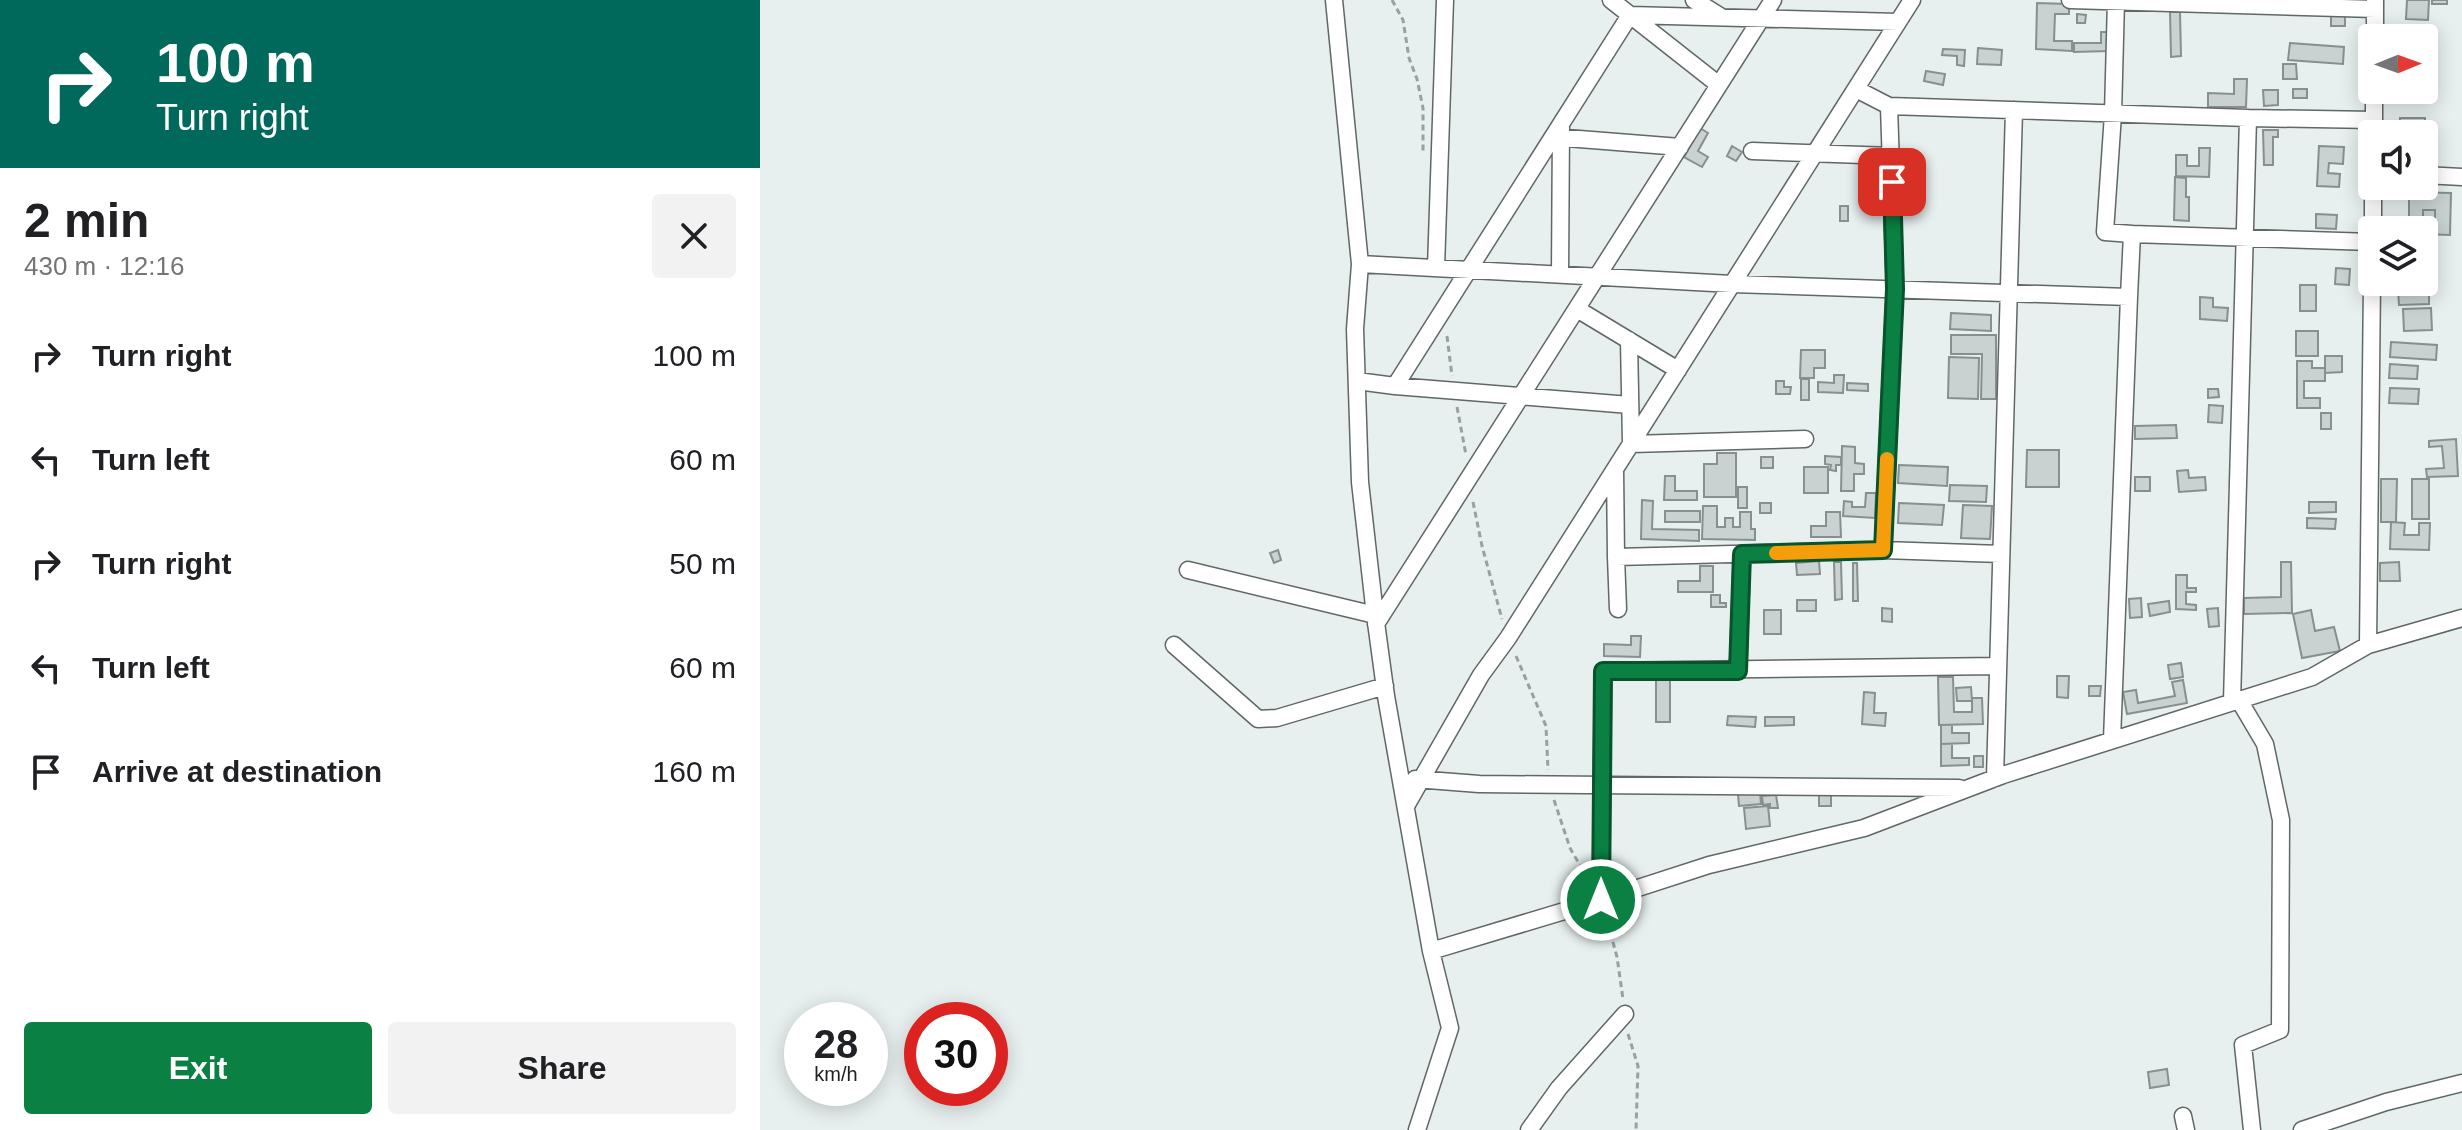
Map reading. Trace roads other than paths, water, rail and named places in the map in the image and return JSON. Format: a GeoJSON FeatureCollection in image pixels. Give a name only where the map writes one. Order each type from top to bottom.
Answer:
{"type":"FeatureCollection","features":[{"type":"Feature","properties":{"kind":"street"},"geometry":{"type":"LineString","coordinates":[[1334,0],[1360,264],[1355,329],[1360,482],[1385,686],[1431,951],[1450,1028],[1417,1130]]}},
{"type":"Feature","properties":{"kind":"street"},"geometry":{"type":"LineString","coordinates":[[1436,268],[1445,0]]}},
{"type":"Feature","properties":{"kind":"street"},"geometry":{"type":"LineString","coordinates":[[1611,0],[1719,85]]}},
{"type":"Feature","properties":{"kind":"street"},"geometry":{"type":"LineString","coordinates":[[1694,0],[1721,17]]}},
{"type":"Feature","properties":{"kind":"street"},"geometry":{"type":"LineString","coordinates":[[1376,620],[1773,0]]}},
{"type":"Feature","properties":{"kind":"street"},"geometry":{"type":"LineString","coordinates":[[1406,806],[1481,675],[1508,638],[1912,0]]}},
{"type":"Feature","properties":{"kind":"street"},"geometry":{"type":"LineString","coordinates":[[2070,0],[2375,4]]}},
{"type":"Feature","properties":{"kind":"street"},"geometry":{"type":"LineString","coordinates":[[2116,1],[2105,232],[2358,241]]}},
{"type":"Feature","properties":{"kind":"street"},"geometry":{"type":"LineString","coordinates":[[1630,15],[1898,22]]}},
{"type":"Feature","properties":{"kind":"street"},"geometry":{"type":"LineString","coordinates":[[1395,386],[1559,133],[1630,15]]}},
{"type":"Feature","properties":{"kind":"street"},"geometry":{"type":"LineString","coordinates":[[1856,89],[1889,106],[2248,118],[2358,126]]}},
{"type":"Feature","properties":{"kind":"street"},"geometry":{"type":"LineString","coordinates":[[1883,550],[1895,289],[1889,106]]}},
{"type":"Feature","properties":{"kind":"street"},"geometry":{"type":"LineString","coordinates":[[1995,778],[2014,110]]}},
{"type":"Feature","properties":{"kind":"street"},"geometry":{"type":"LineString","coordinates":[[2248,118],[2235,701],[2265,744],[2281,820],[2280,1030],[2243,1045],[2252,1130]]}},
{"type":"Feature","properties":{"kind":"street"},"geometry":{"type":"LineString","coordinates":[[1559,133],[1680,147]]}},
{"type":"Feature","properties":{"kind":"street"},"geometry":{"type":"LineString","coordinates":[[1559,133],[1560,275]]}},
{"type":"Feature","properties":{"kind":"street"},"geometry":{"type":"LineString","coordinates":[[1752,151],[1891,156]]}},
{"type":"Feature","properties":{"kind":"street"},"geometry":{"type":"LineString","coordinates":[[2438,176],[2462,177]]}},
{"type":"Feature","properties":{"kind":"street"},"geometry":{"type":"LineString","coordinates":[[2112,740],[2132,234]]}},
{"type":"Feature","properties":{"kind":"street"},"geometry":{"type":"LineString","coordinates":[[1360,264],[1732,284],[2129,297]]}},
{"type":"Feature","properties":{"kind":"street"},"geometry":{"type":"LineString","coordinates":[[2368,645],[2372,296]]}},
{"type":"Feature","properties":{"kind":"street"},"geometry":{"type":"LineString","coordinates":[[1577,309],[1678,370]]}},
{"type":"Feature","properties":{"kind":"street"},"geometry":{"type":"LineString","coordinates":[[1629,340],[1631,444]]}},
{"type":"Feature","properties":{"kind":"street"},"geometry":{"type":"LineString","coordinates":[[1357,381],[1630,405]]}},
{"type":"Feature","properties":{"kind":"street"},"geometry":{"type":"LineString","coordinates":[[1631,444],[1805,439]]}},
{"type":"Feature","properties":{"kind":"street"},"geometry":{"type":"LineString","coordinates":[[1615,469],[1618,609]]}},
{"type":"Feature","properties":{"kind":"street"},"geometry":{"type":"LineString","coordinates":[[1616,557],[1883,550],[2001,554]]}},
{"type":"Feature","properties":{"kind":"street"},"geometry":{"type":"LineString","coordinates":[[1738,671],[1742,554]]}},
{"type":"Feature","properties":{"kind":"street"},"geometry":{"type":"LineString","coordinates":[[1188,570],[1376,620]]}},
{"type":"Feature","properties":{"kind":"street"},"geometry":{"type":"LineString","coordinates":[[1431,951],[1709,865],[1864,828],[1995,778],[2312,677],[2368,645],[2462,618]]}},
{"type":"Feature","properties":{"kind":"street"},"geometry":{"type":"LineString","coordinates":[[1174,645],[1258,719],[1277,718],[1385,686]]}},
{"type":"Feature","properties":{"kind":"street"},"geometry":{"type":"LineString","coordinates":[[1601,900],[1603,671],[1998,666]]}},
{"type":"Feature","properties":{"kind":"street"},"geometry":{"type":"LineString","coordinates":[[1401,778],[1479,784],[1969,788]]}},
{"type":"Feature","properties":{"kind":"street"},"geometry":{"type":"LineString","coordinates":[[1529,1130],[1559,1088],[1625,1014]]}},
{"type":"Feature","properties":{"kind":"street"},"geometry":{"type":"LineString","coordinates":[[2302,1130],[2386,1102],[2462,1083]]}}]}
